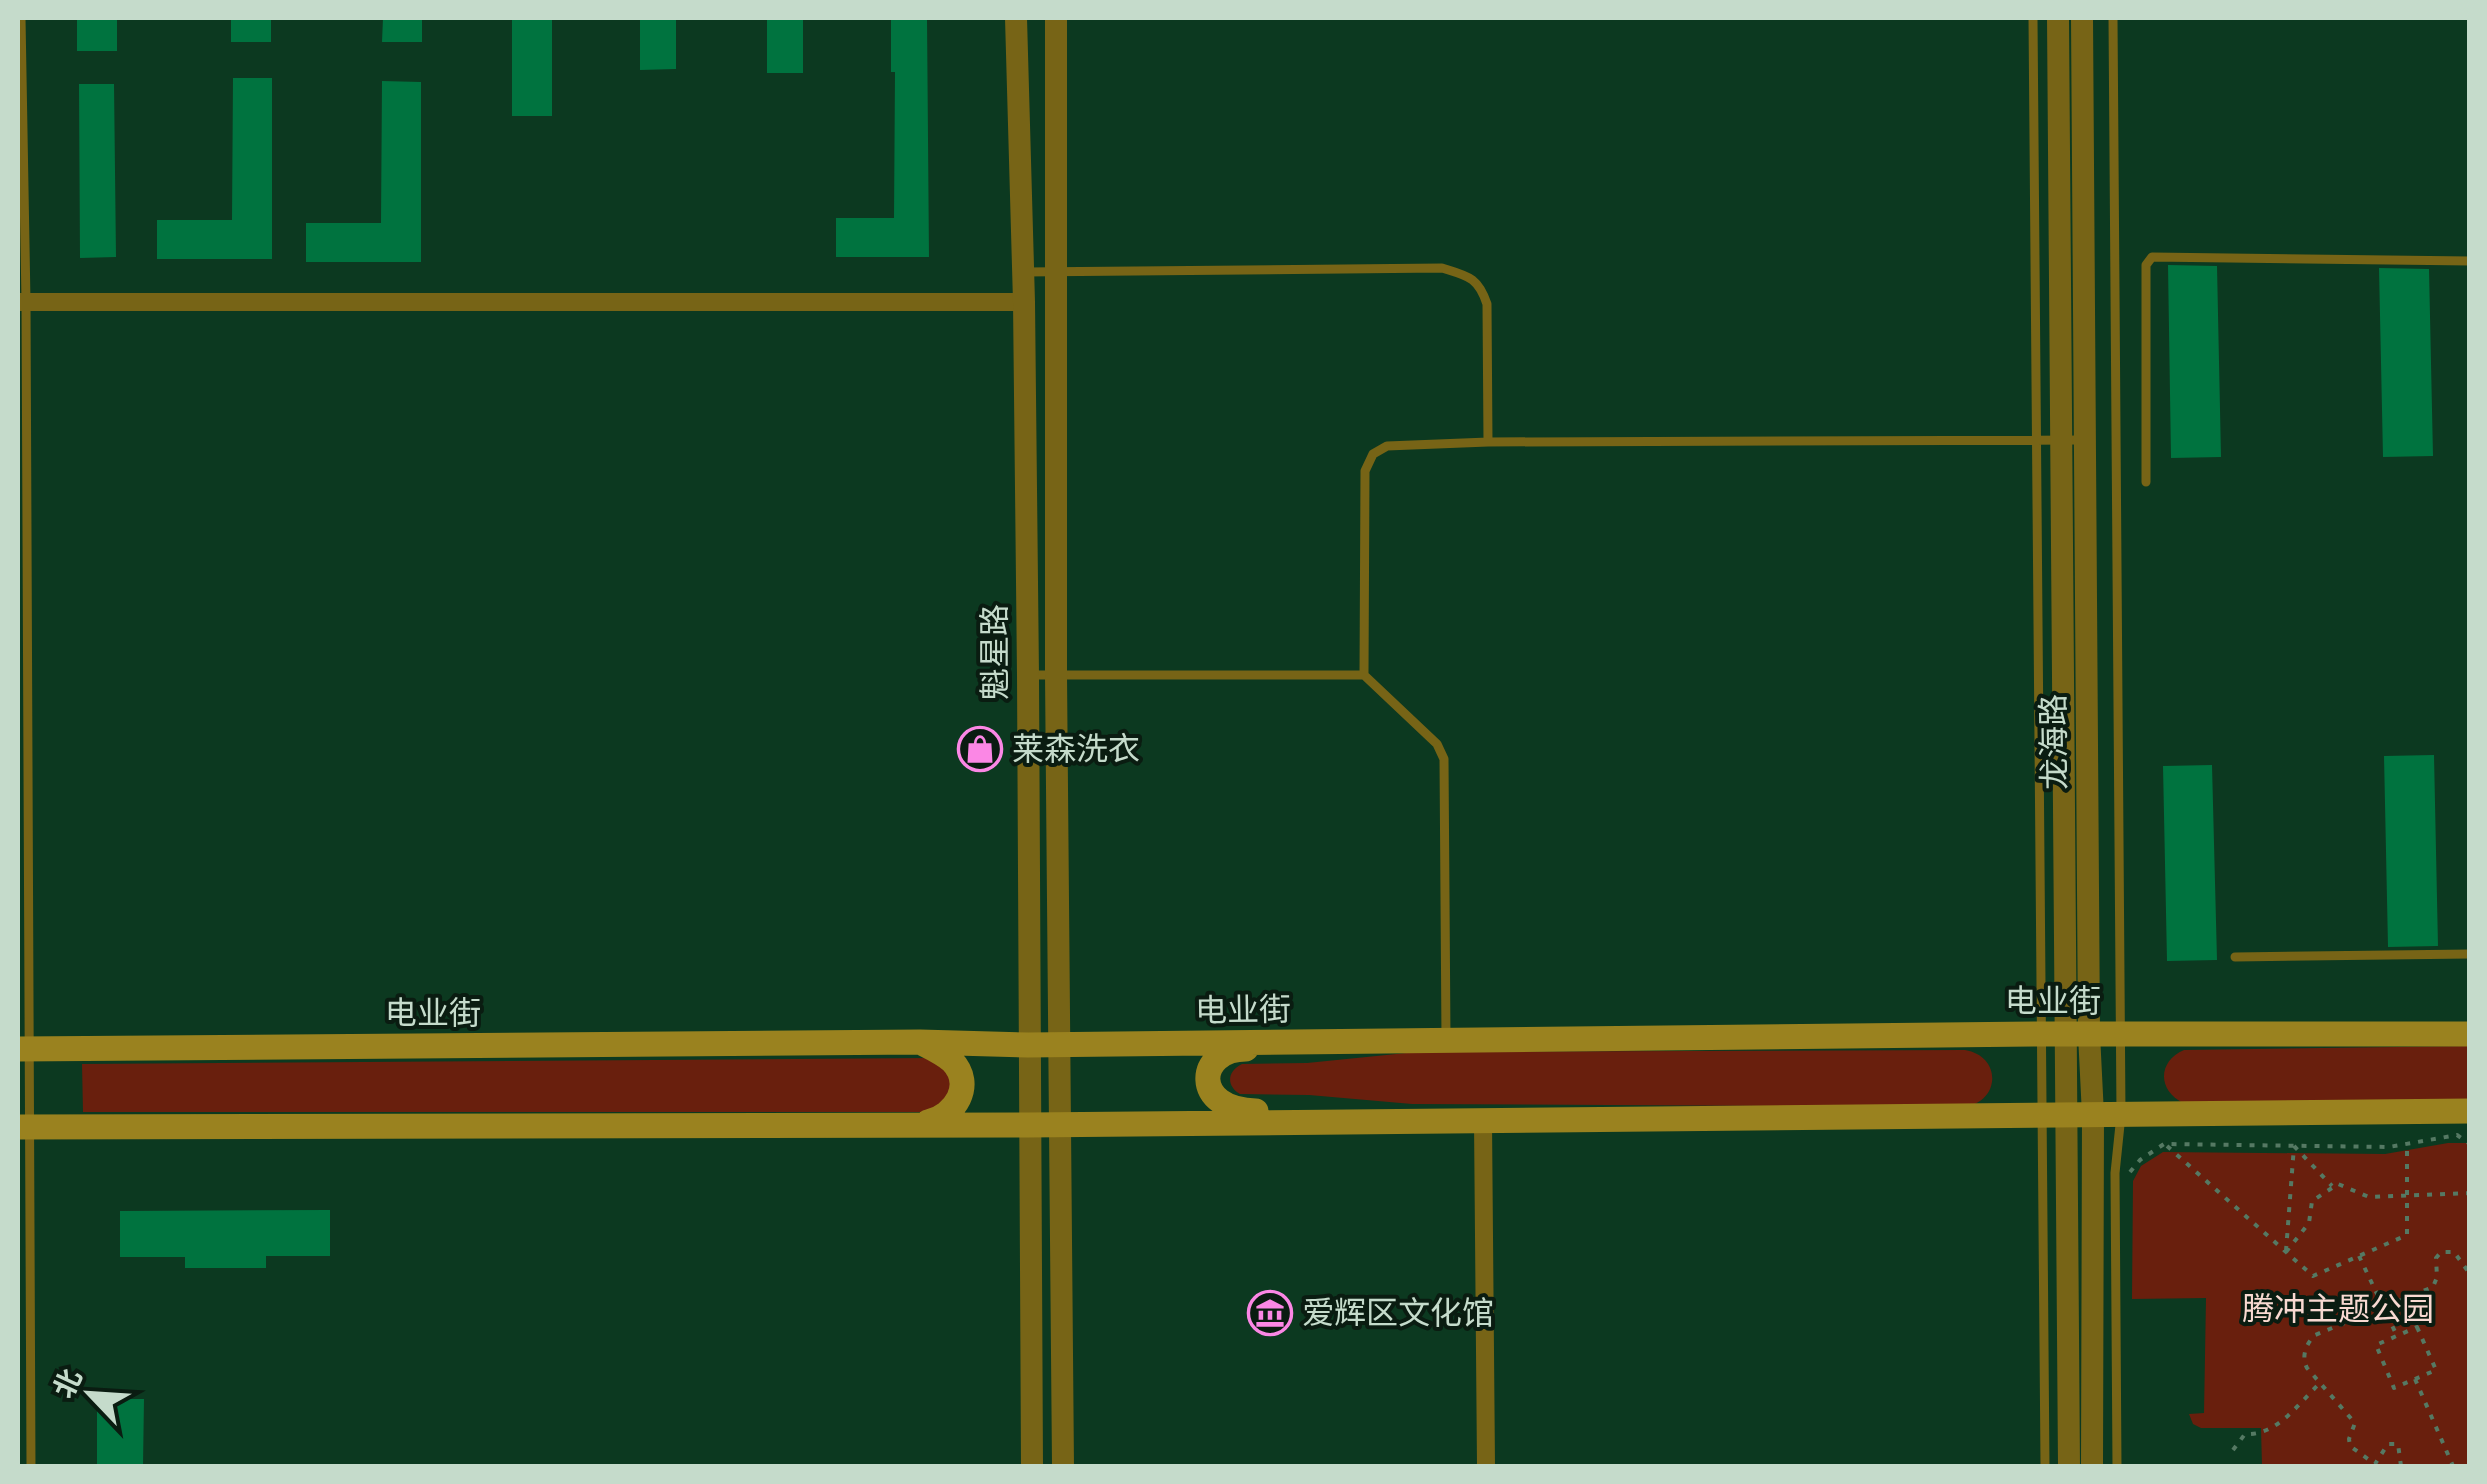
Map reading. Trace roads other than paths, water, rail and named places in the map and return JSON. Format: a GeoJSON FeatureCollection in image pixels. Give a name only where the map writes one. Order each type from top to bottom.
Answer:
{"type":"FeatureCollection","features":[{"type":"Feature","properties":{"kind":"main road","name":"电业街"},"geometry":{"type":"LineString","coordinates":[[23,1049],[2470,1034]]}},
{"type":"Feature","properties":{"kind":"main road"},"geometry":{"type":"LineString","coordinates":[[1359,1041],[1304,1049],[1227,1052],[1213,1064],[1208,1082],[1215,1099],[1231,1110],[1311,1111],[1364,1122]]}},
{"type":"Feature","properties":{"kind":"main road"},"geometry":{"type":"LineString","coordinates":[[913,1126],[945,1117],[960,1099],[962,1088],[961,1076],[949,1058],[920,1042]]}},
{"type":"Feature","properties":{"kind":"main road"},"geometry":{"type":"LineString","coordinates":[[23,1127],[913,1126],[2470,1111]]}},
{"type":"Feature","properties":{"kind":"street","name":"魁星路"},"geometry":{"type":"LineString","coordinates":[[1016,18],[1024,302],[1032,1466]]}},
{"type":"Feature","properties":{"kind":"street","name":"魁星路"},"geometry":{"type":"LineString","coordinates":[[1056,18],[1056,674],[1063,1466]]}},
{"type":"Feature","properties":{"kind":"street","name":"龙海路"},"geometry":{"type":"LineString","coordinates":[[2058,18],[2072,440]]}},
{"type":"Feature","properties":{"kind":"street","name":"龙海路"},"geometry":{"type":"LineString","coordinates":[[2069,1466],[2054,1115],[2064,1034],[2082,18]]}},
{"type":"Feature","properties":{"kind":"street"},"geometry":{"type":"LineString","coordinates":[[22,302],[1024,302]]}},
{"type":"Feature","properties":{"kind":"street","name":"龙海路"},"geometry":{"type":"LineString","coordinates":[[2064,1034],[2093,1115],[2092,1466]]}},
{"type":"Feature","properties":{"kind":"street"},"geometry":{"type":"LineString","coordinates":[[1483,1121],[1486,1466]]}},
{"type":"Feature","properties":{"kind":"lane"},"geometry":{"type":"LineString","coordinates":[[22,18],[23,1127],[31,1466]]}},
{"type":"Feature","properties":{"kind":"lane"},"geometry":{"type":"LineString","coordinates":[[2033,18],[2036,440],[2064,1034]]}},
{"type":"Feature","properties":{"kind":"lane"},"geometry":{"type":"LineString","coordinates":[[2113,18],[2121,1115],[2114,1173],[2117,1466]]}},
{"type":"Feature","properties":{"kind":"lane"},"geometry":{"type":"LineString","coordinates":[[2146,482],[2146,266],[2152,257],[2470,261]]}},
{"type":"Feature","properties":{"kind":"lane"},"geometry":{"type":"LineString","coordinates":[[1021,272],[1442,268],[1470,277],[1481,287],[1487,304],[1488,442]]}},
{"type":"Feature","properties":{"kind":"lane"},"geometry":{"type":"LineString","coordinates":[[1364,675],[1365,471],[1373,454],[1387,446],[1488,442],[2072,440]]}},
{"type":"Feature","properties":{"kind":"lane"},"geometry":{"type":"LineString","coordinates":[[1028,674],[1364,675],[1437,744],[1444,759],[1446,1040]]}},
{"type":"Feature","properties":{"kind":"lane"},"geometry":{"type":"LineString","coordinates":[[2236,957],[2470,954]]}},
{"type":"Feature","properties":{"kind":"lane"},"geometry":{"type":"LineString","coordinates":[[2044,1466],[2054,1115]]}},
{"type":"Feature","properties":{"kind":"place","name":"莱森洗衣"},"geometry":{"type":"Point","coordinates":[980,749]}},
{"type":"Feature","properties":{"kind":"place","name":"爱辉区文化馆"},"geometry":{"type":"Point","coordinates":[1270,1313]}},
{"type":"Feature","properties":{"kind":"park label","name":"腾冲主题公园"},"geometry":{"type":"Point","coordinates":[2338,1309]}}]}
